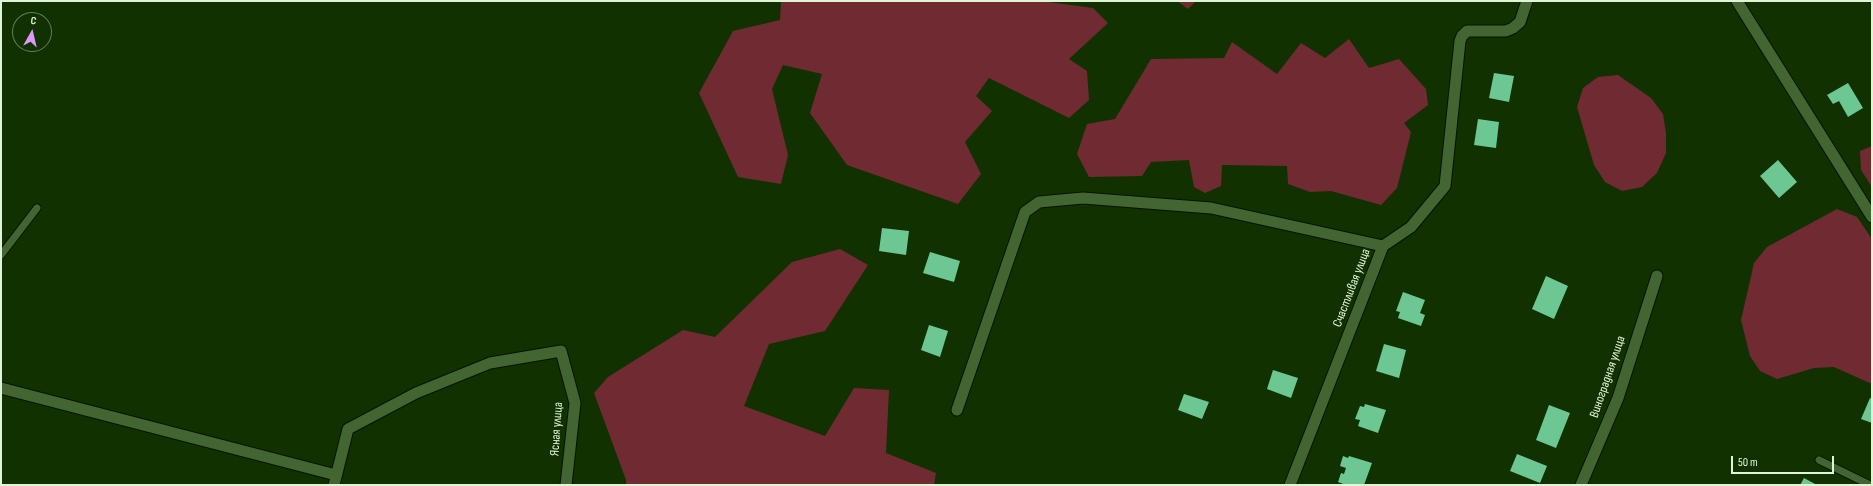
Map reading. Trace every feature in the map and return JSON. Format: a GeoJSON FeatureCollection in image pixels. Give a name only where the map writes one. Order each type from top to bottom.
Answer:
{"type":"FeatureCollection","features":[{"type":"Feature","properties":{"kind":"street","name":"Счастливая улица"},"geometry":{"type":"LineString","coordinates":[[1290,485],[1383,246],[1411,227],[1445,186],[1460,41],[1462,36],[1467,31],[1506,31],[1513,28],[1520,22],[1527,1]]}},
{"type":"Feature","properties":{"kind":"street"},"geometry":{"type":"LineString","coordinates":[[1737,1],[1872,217]]}},
{"type":"Feature","properties":{"kind":"street"},"geometry":{"type":"LineString","coordinates":[[957,410],[1025,212],[1039,202],[1083,198],[1211,208],[1383,246]]}},
{"type":"Feature","properties":{"kind":"street","name":"Виноградная улица"},"geometry":{"type":"LineString","coordinates":[[1581,485],[1618,398],[1657,276]]}},
{"type":"Feature","properties":{"kind":"street","name":"Ясная улица"},"geometry":{"type":"LineString","coordinates":[[335,480],[348,429],[416,393],[490,363],[561,351],[575,404],[566,485]]}},
{"type":"Feature","properties":{"kind":"street"},"geometry":{"type":"LineString","coordinates":[[1,388],[335,480]]}},
{"type":"Feature","properties":{"kind":"lane"},"geometry":{"type":"LineString","coordinates":[[1,255],[37,208]]}},
{"type":"Feature","properties":{"kind":"lane"},"geometry":{"type":"LineString","coordinates":[[1818,460],[1870,485]]}},
{"type":"Feature","properties":{"kind":"shaded area"},"geometry":{"type":"Polygon","coordinates":[[[781,1],[1041,1],[1093,8],[1108,23],[1069,59],[1087,71],[1089,100],[1069,118],[989,78],[976,96],[992,111],[965,142],[981,174],[958,204],[847,165],[810,113],[822,74],[783,65],[772,89],[788,155],[781,184],[738,177],[699,93],[733,31],[780,20],[781,1]]]}},
{"type":"Feature","properties":{"kind":"shaded area"},"geometry":{"type":"Polygon","coordinates":[[[1177,1],[1196,1],[1188,9],[1177,1]]]}},
{"type":"Feature","properties":{"kind":"shaded area"},"geometry":{"type":"Polygon","coordinates":[[[1349,39],[1369,68],[1399,59],[1426,89],[1428,105],[1404,123],[1411,132],[1397,188],[1381,205],[1331,191],[1310,192],[1288,184],[1287,166],[1222,165],[1221,186],[1205,193],[1194,187],[1189,160],[1151,162],[1142,176],[1089,177],[1077,154],[1087,124],[1115,119],[1151,59],[1224,58],[1232,42],[1277,74],[1301,43],[1325,58],[1349,39]]]}},
{"type":"Feature","properties":{"kind":"shaded area"},"geometry":{"type":"Polygon","coordinates":[[[1618,75],[1651,98],[1663,114],[1666,133],[1666,153],[1657,173],[1642,187],[1622,191],[1605,182],[1594,165],[1577,107],[1583,88],[1598,77],[1618,75]]]}},
{"type":"Feature","properties":{"kind":"shaded area"},"geometry":{"type":"Polygon","coordinates":[[[1872,146],[1872,187],[1861,170],[1860,151],[1872,146]]]}},
{"type":"Feature","properties":{"kind":"shaded area"},"geometry":{"type":"Polygon","coordinates":[[[1837,209],[1857,217],[1872,239],[1872,384],[1834,367],[1814,368],[1777,379],[1760,371],[1750,356],[1741,320],[1754,263],[1767,247],[1837,209]]]}},
{"type":"Feature","properties":{"kind":"shaded area"},"geometry":{"type":"Polygon","coordinates":[[[840,249],[868,265],[825,331],[769,344],[744,406],[825,436],[854,388],[889,390],[886,453],[936,473],[934,485],[626,485],[626,480],[594,393],[608,377],[683,330],[715,337],[792,262],[840,249]]]}},
{"type":"Feature","properties":{"kind":"building"},"geometry":{"type":"Polygon","coordinates":[[[1494,73],[1514,76],[1509,102],[1489,98],[1494,73]]]}},
{"type":"Feature","properties":{"kind":"building"},"geometry":{"type":"Polygon","coordinates":[[[1848,83],[1863,108],[1848,117],[1839,101],[1833,104],[1827,95],[1848,83]]]}},
{"type":"Feature","properties":{"kind":"building"},"geometry":{"type":"Polygon","coordinates":[[[1478,119],[1499,122],[1496,148],[1474,145],[1478,119]]]}},
{"type":"Feature","properties":{"kind":"building"},"geometry":{"type":"Polygon","coordinates":[[[1778,160],[1797,182],[1779,198],[1760,176],[1778,160]]]}},
{"type":"Feature","properties":{"kind":"building"},"geometry":{"type":"Polygon","coordinates":[[[882,228],[909,231],[906,255],[879,251],[882,228]]]}},
{"type":"Feature","properties":{"kind":"building"},"geometry":{"type":"Polygon","coordinates":[[[930,252],[960,261],[954,282],[923,273],[930,252]]]}},
{"type":"Feature","properties":{"kind":"building"},"geometry":{"type":"Polygon","coordinates":[[[1546,276],[1568,286],[1554,319],[1532,309],[1546,276]]]}},
{"type":"Feature","properties":{"kind":"building"},"geometry":{"type":"Polygon","coordinates":[[[1403,292],[1425,300],[1420,313],[1425,315],[1421,326],[1398,318],[1400,312],[1396,311],[1403,292]]]}},
{"type":"Feature","properties":{"kind":"building"},"geometry":{"type":"Polygon","coordinates":[[[929,325],[948,331],[940,357],[921,350],[929,325]]]}},
{"type":"Feature","properties":{"kind":"building"},"geometry":{"type":"Polygon","coordinates":[[[1384,344],[1406,350],[1399,378],[1376,371],[1384,344]]]}},
{"type":"Feature","properties":{"kind":"building"},"geometry":{"type":"Polygon","coordinates":[[[1273,370],[1298,378],[1291,398],[1267,389],[1273,370]]]}},
{"type":"Feature","properties":{"kind":"building"},"geometry":{"type":"Polygon","coordinates":[[[1184,394],[1209,402],[1202,419],[1178,410],[1184,394]]]}},
{"type":"Feature","properties":{"kind":"building"},"geometry":{"type":"Polygon","coordinates":[[[1870,398],[1872,399],[1872,423],[1861,419],[1870,398]]]}},
{"type":"Feature","properties":{"kind":"building"},"geometry":{"type":"Polygon","coordinates":[[[1365,404],[1386,410],[1378,433],[1358,426],[1360,420],[1355,419],[1360,406],[1364,407],[1365,404]]]}},
{"type":"Feature","properties":{"kind":"building"},"geometry":{"type":"Polygon","coordinates":[[[1549,405],[1570,413],[1556,448],[1536,440],[1549,405]]]}},
{"type":"Feature","properties":{"kind":"building"},"geometry":{"type":"Polygon","coordinates":[[[1517,454],[1547,466],[1540,483],[1510,471],[1517,454]]]}},
{"type":"Feature","properties":{"kind":"building"},"geometry":{"type":"Polygon","coordinates":[[[1343,456],[1348,458],[1349,456],[1372,463],[1364,485],[1346,485],[1338,482],[1341,473],[1344,474],[1346,468],[1340,466],[1343,456]]]}},
{"type":"Feature","properties":{"kind":"building"},"geometry":{"type":"Polygon","coordinates":[[[1804,478],[1817,485],[1800,485],[1804,478]]]}}]}
